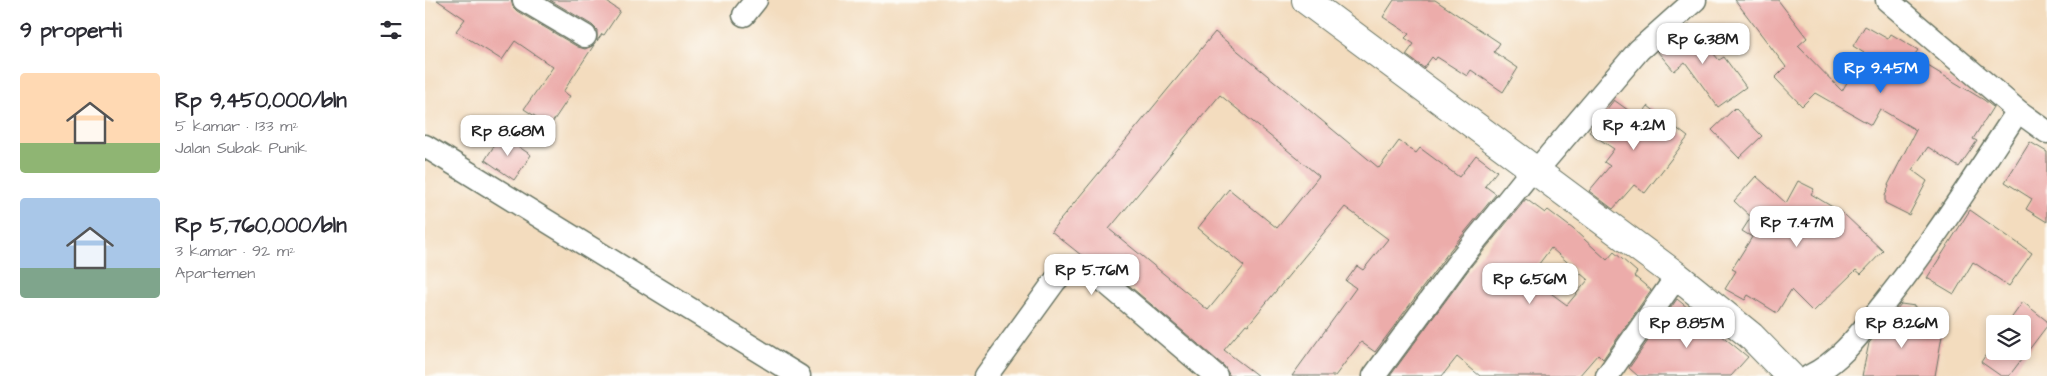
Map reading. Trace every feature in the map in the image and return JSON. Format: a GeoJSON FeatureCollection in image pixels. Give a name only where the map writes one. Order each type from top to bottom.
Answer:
{"type":"FeatureCollection","features":[{"type":"Feature","properties":{"kind":"street"},"geometry":{"type":"LineString","coordinates":[[525,0],[585,36]]}},
{"type":"Feature","properties":{"kind":"street"},"geometry":{"type":"LineString","coordinates":[[1373,376],[1462,257],[1534,170],[1639,50],[1695,0]]}},
{"type":"Feature","properties":{"kind":"street"},"geometry":{"type":"LineString","coordinates":[[1887,0],[2018,111],[2047,132]]}},
{"type":"Feature","properties":{"kind":"street"},"geometry":{"type":"LineString","coordinates":[[1308,1],[1677,276],[1751,336],[1790,376]]}},
{"type":"Feature","properties":{"kind":"street"},"geometry":{"type":"LineString","coordinates":[[1810,376],[1837,359],[1902,282],[2018,111]]}},
{"type":"Feature","properties":{"kind":"street"},"geometry":{"type":"LineString","coordinates":[[425,146],[799,376]]}},
{"type":"Feature","properties":{"kind":"street"},"geometry":{"type":"LineString","coordinates":[[986,376],[1055,281],[1065,270],[1077,267],[1091,270],[1216,376]]}},
{"type":"Feature","properties":{"kind":"street"},"geometry":{"type":"LineString","coordinates":[[1607,376],[1677,276]]}},
{"type":"Feature","properties":{"kind":"building"},"geometry":{"type":"Polygon","coordinates":[[[437,0],[511,0],[513,7],[517,11],[578,47],[585,49],[594,45],[563,92],[570,96],[550,126],[524,109],[553,67],[515,41],[502,60],[456,31],[465,19],[437,0]]]}},
{"type":"Feature","properties":{"kind":"building"},"geometry":{"type":"Polygon","coordinates":[[[550,0],[604,0],[620,11],[604,35],[602,34],[597,41],[597,30],[592,25],[550,0]]]}},
{"type":"Feature","properties":{"kind":"building"},"geometry":{"type":"Polygon","coordinates":[[[1394,0],[1435,0],[1500,43],[1494,52],[1518,68],[1503,92],[1471,70],[1467,76],[1437,57],[1435,60],[1432,57],[1424,68],[1406,55],[1414,44],[1405,38],[1409,34],[1383,17],[1394,0]]]}},
{"type":"Feature","properties":{"kind":"building"},"geometry":{"type":"Polygon","coordinates":[[[1735,0],[1778,0],[1807,38],[1798,46],[1842,91],[1864,53],[1853,46],[1865,26],[1888,39],[1891,34],[1918,50],[1913,57],[1993,107],[1973,139],[1977,141],[1959,167],[1928,147],[1912,170],[1927,181],[1909,215],[1885,203],[1888,185],[1916,130],[1880,109],[1871,125],[1815,93],[1802,106],[1775,78],[1786,67],[1735,0]]]}},
{"type":"Feature","properties":{"kind":"building"},"geometry":{"type":"Polygon","coordinates":[[[1689,25],[1719,60],[1724,57],[1746,87],[1718,107],[1685,62],[1674,71],[1657,51],[1689,25]]]}},
{"type":"Feature","properties":{"kind":"building"},"geometry":{"type":"Polygon","coordinates":[[[1215,32],[1379,168],[1399,141],[1416,153],[1420,148],[1459,177],[1476,155],[1497,171],[1485,186],[1496,194],[1451,249],[1375,352],[1361,342],[1335,376],[1292,376],[1356,288],[1346,281],[1357,266],[1363,270],[1388,239],[1345,207],[1248,325],[1246,324],[1224,350],[1258,376],[1230,376],[1224,366],[1099,260],[1081,255],[1051,231],[1215,32]],[[1220,95],[1109,229],[1208,310],[1244,266],[1198,228],[1229,189],[1277,228],[1319,176],[1220,95]]]}},
{"type":"Feature","properties":{"kind":"building"},"geometry":{"type":"Polygon","coordinates":[[[1614,100],[1639,118],[1648,106],[1688,137],[1645,193],[1634,185],[1613,209],[1589,191],[1610,166],[1604,162],[1614,149],[1589,132],[1614,100]]]}},
{"type":"Feature","properties":{"kind":"building"},"geometry":{"type":"Polygon","coordinates":[[[1735,108],[1762,136],[1739,158],[1712,130],[1735,108]]]}},
{"type":"Feature","properties":{"kind":"building"},"geometry":{"type":"Polygon","coordinates":[[[501,135],[531,155],[514,180],[485,160],[501,135]]]}},
{"type":"Feature","properties":{"kind":"building"},"geometry":{"type":"Polygon","coordinates":[[[2030,142],[2047,152],[2047,222],[2026,209],[2032,199],[2005,182],[2030,142]]]}},
{"type":"Feature","properties":{"kind":"building"},"geometry":{"type":"Polygon","coordinates":[[[1756,176],[1786,203],[1798,181],[1814,189],[1811,194],[1844,214],[1883,251],[1861,274],[1856,270],[1813,312],[1791,290],[1777,313],[1748,295],[1745,300],[1725,289],[1736,271],[1732,269],[1752,237],[1742,231],[1751,217],[1734,201],[1756,176]]]}},
{"type":"Feature","properties":{"kind":"building"},"geometry":{"type":"Polygon","coordinates":[[[1526,199],[1545,213],[1548,210],[1573,229],[1607,260],[1614,252],[1637,272],[1634,276],[1651,290],[1603,359],[1598,354],[1579,376],[1480,376],[1457,357],[1442,376],[1390,376],[1472,265],[1526,199]],[[1551,248],[1529,277],[1567,305],[1588,280],[1551,248]]]}},
{"type":"Feature","properties":{"kind":"building"},"geometry":{"type":"Polygon","coordinates":[[[1970,210],[2032,253],[2009,286],[1973,262],[1954,294],[1927,278],[1970,210]]]}},
{"type":"Feature","properties":{"kind":"building"},"geometry":{"type":"Polygon","coordinates":[[[1677,299],[1748,357],[1731,376],[1638,376],[1629,368],[1677,299]]]}},
{"type":"Feature","properties":{"kind":"building"},"geometry":{"type":"Polygon","coordinates":[[[2023,302],[2047,321],[2047,326],[2031,347],[2031,315],[2014,315],[2023,302]]]}},
{"type":"Feature","properties":{"kind":"building"},"geometry":{"type":"Polygon","coordinates":[[[1901,304],[1915,306],[1911,330],[1942,336],[1935,376],[1862,376],[1869,343],[1884,325],[1889,326],[1891,316],[1901,304]]]}},
{"type":"Feature","properties":{"kind":"building"},"geometry":{"type":"Polygon","coordinates":[[[1986,354],[1986,360],[2021,360],[2009,376],[2001,376],[1981,362],[1986,354]]]}}]}
